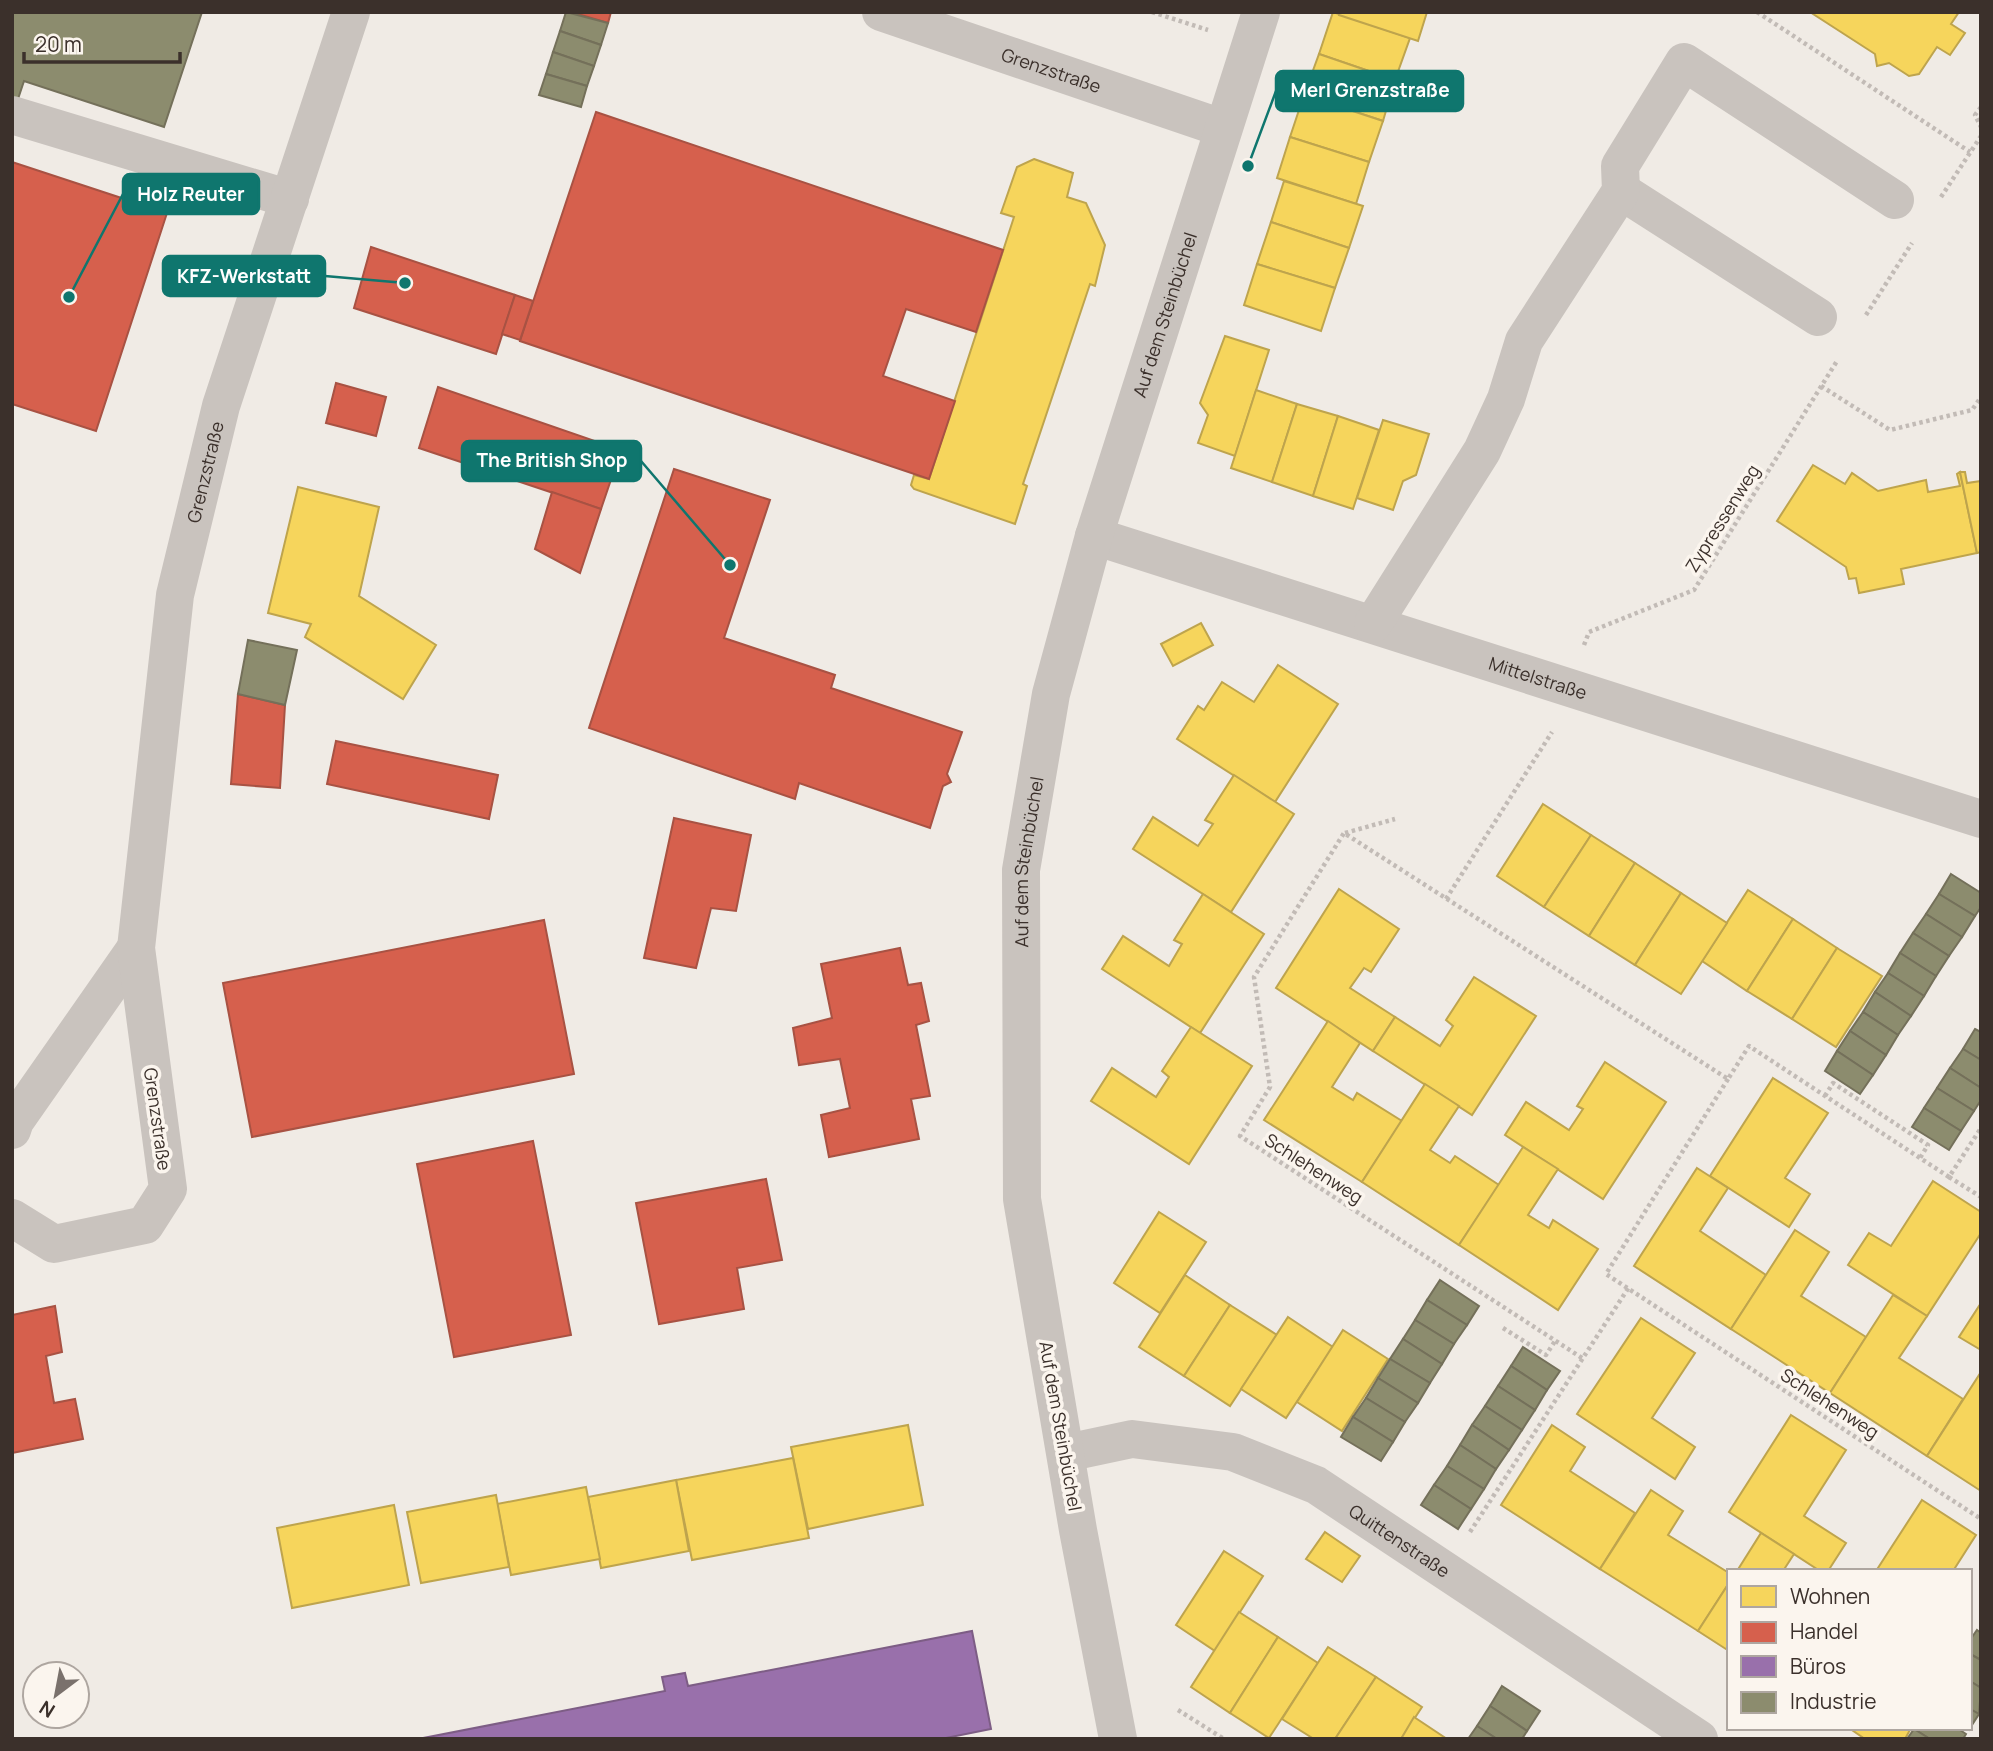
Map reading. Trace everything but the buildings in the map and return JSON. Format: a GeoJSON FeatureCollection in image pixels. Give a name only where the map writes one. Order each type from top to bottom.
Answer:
{"type":"FeatureCollection","features":[{"type":"Feature","properties":{"kind":"street","name":"Grenzstraße"},"geometry":{"type":"LineString","coordinates":[[12,1217],[54,1244],[145,1225],[168,1189],[136,948],[174,595],[221,405],[351,12]]}},
{"type":"Feature","properties":{"kind":"street","name":"Grenzstraße"},"geometry":{"type":"LineString","coordinates":[[881,12],[1222,128]]}},
{"type":"Feature","properties":{"kind":"street","name":"Auf dem Steinbüchel"},"geometry":{"type":"LineString","coordinates":[[1118,1739],[1022,1199],[1021,870],[1051,694],[1094,536],[1256,28]]}},
{"type":"Feature","properties":{"kind":"street"},"geometry":{"type":"LineString","coordinates":[[1373,624],[1482,451],[1506,398],[1524,341],[1621,191],[1620,166],[1684,62],[1895,200]]}},
{"type":"Feature","properties":{"kind":"street"},"geometry":{"type":"LineString","coordinates":[[12,114],[290,199]]}},
{"type":"Feature","properties":{"kind":"street"},"geometry":{"type":"LineString","coordinates":[[1621,191],[1818,317]]}},
{"type":"Feature","properties":{"kind":"street","name":"Mittelstraße"},"geometry":{"type":"LineString","coordinates":[[1094,536],[1981,818]]}},
{"type":"Feature","properties":{"kind":"street","name":"Grenzstraße"},"geometry":{"type":"LineString","coordinates":[[12,1130],[15,1121],[136,948]]}},
{"type":"Feature","properties":{"kind":"street","name":"Quittenstraße"},"geometry":{"type":"LineString","coordinates":[[1066,1453],[1132,1439],[1233,1452],[1316,1485],[1699,1739]]}},
{"type":"Feature","properties":{"kind":"path"},"geometry":{"type":"LineString","coordinates":[[1152,12],[1256,28]]}},
{"type":"Feature","properties":{"kind":"path"},"geometry":{"type":"LineString","coordinates":[[1757,12],[1970,152]]}},
{"type":"Feature","properties":{"kind":"path"},"geometry":{"type":"LineString","coordinates":[[1981,107],[1975,115],[1981,127]]}},
{"type":"Feature","properties":{"kind":"path"},"geometry":{"type":"LineString","coordinates":[[1940,199],[1981,136]]}},
{"type":"Feature","properties":{"kind":"path"},"geometry":{"type":"LineString","coordinates":[[1866,316],[1918,234]]}},
{"type":"Feature","properties":{"kind":"path","name":"Zypressenweg"},"geometry":{"type":"LineString","coordinates":[[1569,686],[1589,632],[1694,590],[1843,351]]}},
{"type":"Feature","properties":{"kind":"path"},"geometry":{"type":"LineString","coordinates":[[1821,386],[1890,430],[1972,410],[1981,397]]}},
{"type":"Feature","properties":{"kind":"path"},"geometry":{"type":"LineString","coordinates":[[1446,899],[1556,726],[1569,686]]}},
{"type":"Feature","properties":{"kind":"path"},"geometry":{"type":"LineString","coordinates":[[1344,833],[1395,819]]}},
{"type":"Feature","properties":{"kind":"path"},"geometry":{"type":"LineString","coordinates":[[1344,833],[1728,1079]]}},
{"type":"Feature","properties":{"kind":"path","name":"Schlehenweg"},"geometry":{"type":"LineString","coordinates":[[1344,833],[1254,977],[1270,1087],[1240,1136],[1582,1358]]}},
{"type":"Feature","properties":{"kind":"path","name":"Schlehenweg"},"geometry":{"type":"LineString","coordinates":[[1981,1197],[1749,1046],[1606,1273],[1981,1519]]}},
{"type":"Feature","properties":{"kind":"path"},"geometry":{"type":"LineString","coordinates":[[1825,1096],[1833,1083],[1928,1145],[1920,1158]]}},
{"type":"Feature","properties":{"kind":"path"},"geometry":{"type":"LineString","coordinates":[[1949,1177],[1981,1128]]}},
{"type":"Feature","properties":{"kind":"path"},"geometry":{"type":"LineString","coordinates":[[1445,1571],[1629,1287]]}},
{"type":"Feature","properties":{"kind":"path"},"geometry":{"type":"LineString","coordinates":[[1503,1328],[1546,1355],[1555,1341]]}},
{"type":"Feature","properties":{"kind":"path"},"geometry":{"type":"LineString","coordinates":[[1178,1710],[1224,1739]]}},
{"type":"Feature","properties":{"kind":"place","name":"Merl Grenzstraße"},"geometry":{"type":"Point","coordinates":[1248,166]}},
{"type":"Feature","properties":{"kind":"place","name":"KFZ-Werkstatt"},"geometry":{"type":"Point","coordinates":[405,283]}},
{"type":"Feature","properties":{"kind":"place","name":"Holz Reuter"},"geometry":{"type":"Point","coordinates":[69,297]}},
{"type":"Feature","properties":{"kind":"place","name":"The British Shop"},"geometry":{"type":"Point","coordinates":[730,565]}}]}
